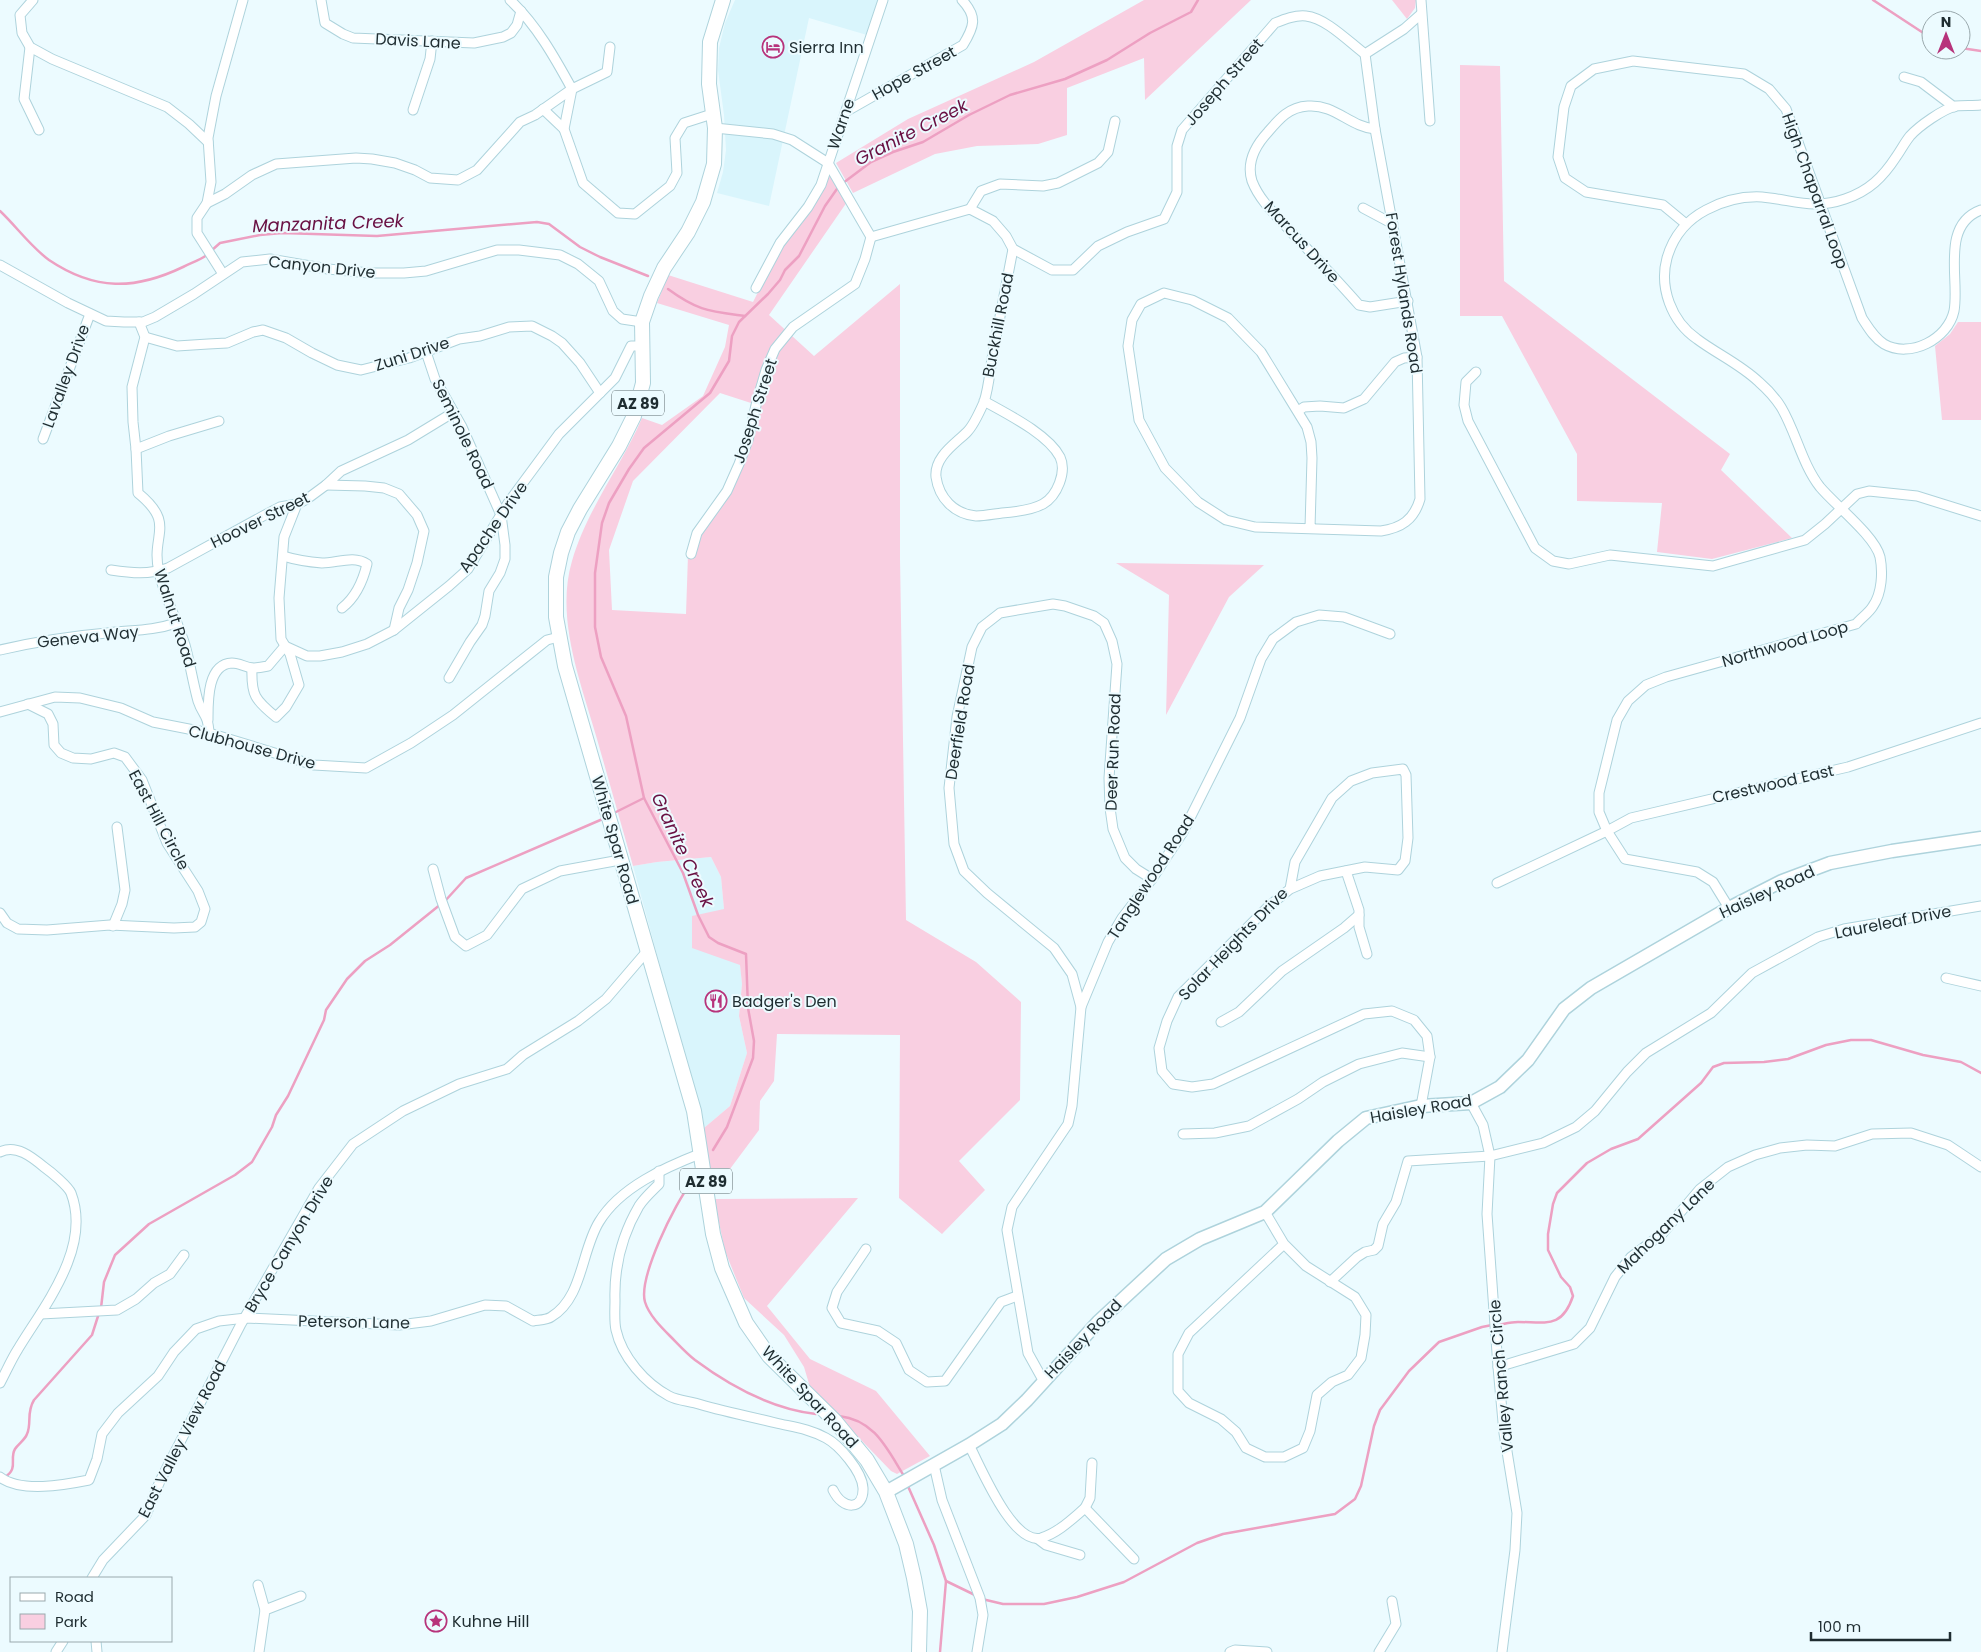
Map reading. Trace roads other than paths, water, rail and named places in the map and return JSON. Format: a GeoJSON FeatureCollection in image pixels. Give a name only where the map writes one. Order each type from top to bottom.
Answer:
{"type":"FeatureCollection","features":[{"type":"Feature","properties":{"kind":"main road","name":"White Spar Road"},"geometry":{"type":"LineString","coordinates":[[723,0],[710,42],[709,84],[714,121],[714,164],[703,202],[688,232],[664,268],[650,296],[642,322],[643,383],[634,416],[615,453],[580,509],[568,532],[561,553],[556,577],[559,636],[565,666],[620,860],[694,1111],[713,1234],[722,1268],[746,1323],[769,1356],[835,1421],[867,1460],[886,1492],[906,1544],[914,1578],[920,1611],[919,1652]]}},
{"type":"Feature","properties":{"kind":"street"},"geometry":{"type":"LineString","coordinates":[[33,0],[20,15],[22,33],[30,47],[52,59],[167,107],[208,142]]}},
{"type":"Feature","properties":{"kind":"street"},"geometry":{"type":"LineString","coordinates":[[223,274],[197,233],[197,218],[207,203],[211,182],[208,142],[216,96],[244,0]]}},
{"type":"Feature","properties":{"kind":"street","name":"Davis Lane"},"geometry":{"type":"LineString","coordinates":[[321,0],[325,23],[353,38],[467,44],[511,34],[521,11]]}},
{"type":"Feature","properties":{"kind":"street"},"geometry":{"type":"LineString","coordinates":[[510,0],[521,11],[550,51],[572,89],[564,129]]}},
{"type":"Feature","properties":{"kind":"street","name":"Warne"},"geometry":{"type":"LineString","coordinates":[[756,288],[780,242],[808,207],[821,184],[836,134],[846,111],[883,0]]}},
{"type":"Feature","properties":{"kind":"street","name":"Hope Street"},"geometry":{"type":"LineString","coordinates":[[846,111],[963,45],[973,30],[970,9],[962,0]]}},
{"type":"Feature","properties":{"kind":"street"},"geometry":{"type":"LineString","coordinates":[[1421,0],[1430,121]]}},
{"type":"Feature","properties":{"kind":"street"},"geometry":{"type":"LineString","coordinates":[[1365,54],[1404,29],[1421,14]]}},
{"type":"Feature","properties":{"kind":"street","name":"Joseph Street"},"geometry":{"type":"LineString","coordinates":[[970,209],[993,221],[1006,236],[1013,249],[1052,270],[1073,270],[1098,246],[1127,232],[1164,219],[1177,192],[1177,146],[1182,130],[1275,23],[1288,17],[1306,16],[1327,25],[1365,54]]}},
{"type":"Feature","properties":{"kind":"street"},"geometry":{"type":"LineString","coordinates":[[413,110],[430,59],[432,41]]}},
{"type":"Feature","properties":{"kind":"street"},"geometry":{"type":"LineString","coordinates":[[30,47],[24,99],[39,130]]}},
{"type":"Feature","properties":{"kind":"street"},"geometry":{"type":"LineString","coordinates":[[207,203],[225,194],[252,175],[276,164],[356,158],[372,159],[395,163],[430,178],[458,180],[477,170],[520,122],[572,89],[607,72],[610,47]]}},
{"type":"Feature","properties":{"kind":"street","name":"Forest Hylands Road"},"geometry":{"type":"LineString","coordinates":[[1310,528],[1311,442],[1307,427],[1261,352],[1228,318],[1192,300],[1164,294],[1141,304],[1132,320],[1128,346],[1139,420],[1165,468],[1198,502],[1226,520],[1255,527],[1381,531],[1396,528],[1412,517],[1420,500],[1417,357],[1375,129],[1365,54]]}},
{"type":"Feature","properties":{"kind":"street","name":"High Chaparral Loop"},"geometry":{"type":"LineString","coordinates":[[1686,224],[1663,205],[1586,192],[1565,178],[1558,157],[1564,107],[1571,86],[1594,69],[1633,61],[1744,74],[1769,89],[1786,109],[1862,318],[1872,333],[1884,344],[1907,349],[1918,347],[1936,338],[1948,326],[1954,311],[1954,247],[1961,227],[1975,212],[1981,210]]}},
{"type":"Feature","properties":{"kind":"street"},"geometry":{"type":"LineString","coordinates":[[1904,77],[1922,82],[1954,106]]}},
{"type":"Feature","properties":{"kind":"street","name":"Northwood Loop"},"geometry":{"type":"LineString","coordinates":[[1729,908],[1713,882],[1697,872],[1625,859],[1608,831],[1599,812],[1599,793],[1617,720],[1628,701],[1646,685],[1666,677],[1856,624],[1873,606],[1881,586],[1880,556],[1873,543],[1819,486],[1801,454],[1781,407],[1760,382],[1737,364],[1695,338],[1676,317],[1666,292],[1664,270],[1670,247],[1686,224],[1705,210],[1724,201],[1747,197],[1762,197],[1821,205],[1846,198],[1872,186],[1891,164],[1910,135],[1934,116],[1954,106],[1981,105]]}},
{"type":"Feature","properties":{"kind":"street","name":"Marcus Drive"},"geometry":{"type":"LineString","coordinates":[[1375,129],[1363,128],[1335,111],[1322,107],[1307,106],[1294,108],[1282,115],[1258,144],[1252,156],[1252,180],[1263,201],[1360,304],[1370,307],[1408,300]]}},
{"type":"Feature","properties":{"kind":"street"},"geometry":{"type":"LineString","coordinates":[[543,109],[564,129],[583,183],[618,213],[635,214],[670,186],[677,173],[675,138],[684,123],[714,121],[792,140],[828,163],[871,237],[970,209],[981,191],[1000,184],[1042,186],[1058,183],[1098,163],[1108,152],[1115,122]]}},
{"type":"Feature","properties":{"kind":"street"},"geometry":{"type":"LineString","coordinates":[[1363,208],[1393,224]]}},
{"type":"Feature","properties":{"kind":"street","name":"Joseph Street"},"geometry":{"type":"LineString","coordinates":[[692,554],[697,533],[727,491],[739,464],[748,440],[766,370],[775,349],[793,327],[854,284],[865,259],[871,237]]}},
{"type":"Feature","properties":{"kind":"street","name":"Buckhill Road"},"geometry":{"type":"LineString","coordinates":[[984,401],[1018,420],[1044,438],[1060,457],[1060,481],[1055,493],[1043,504],[1015,512],[976,516],[957,510],[946,503],[940,492],[936,475],[942,458],[953,443],[968,431],[984,401],[1013,249]]}},
{"type":"Feature","properties":{"kind":"street","name":"Canyon Drive"},"geometry":{"type":"LineString","coordinates":[[0,265],[106,321],[139,322],[155,317],[242,262],[270,259],[328,269],[370,273],[404,273],[426,271],[498,250],[519,250],[560,255],[578,264],[599,281],[613,311],[622,319],[642,322]]}},
{"type":"Feature","properties":{"kind":"street","name":"Lavalley Drive"},"geometry":{"type":"LineString","coordinates":[[43,439],[90,314]]}},
{"type":"Feature","properties":{"kind":"street"},"geometry":{"type":"LineString","coordinates":[[139,322],[145,337]]}},
{"type":"Feature","properties":{"kind":"street","name":"Zuni Drive"},"geometry":{"type":"LineString","coordinates":[[145,337],[177,346],[227,343],[253,332],[263,330],[286,338],[337,365],[361,370],[390,364],[460,339],[480,336],[508,327],[532,326],[562,343],[580,363],[600,393]]}},
{"type":"Feature","properties":{"kind":"street","name":"Walnut Road"},"geometry":{"type":"LineString","coordinates":[[145,337],[132,387],[138,492],[151,503],[159,516],[160,534],[156,557],[158,571],[184,644],[199,702],[208,720],[209,733]]}},
{"type":"Feature","properties":{"kind":"street","name":"Apache Drive"},"geometry":{"type":"LineString","coordinates":[[285,646],[307,656],[320,656],[342,652],[367,644],[394,630],[468,568],[501,515],[559,434],[615,378],[632,346],[643,346]]}},
{"type":"Feature","properties":{"kind":"street","name":"Seminole Road"},"geometry":{"type":"LineString","coordinates":[[426,352],[435,379],[466,435],[501,515],[505,545],[505,559],[500,573],[489,591],[482,625],[450,678]]}},
{"type":"Feature","properties":{"kind":"street"},"geometry":{"type":"LineString","coordinates":[[1298,411],[1304,407],[1344,408],[1353,404],[1364,399],[1396,362],[1404,358],[1417,357]]}},
{"type":"Feature","properties":{"kind":"street"},"geometry":{"type":"LineString","coordinates":[[1476,372],[1466,382],[1464,405],[1468,422],[1535,548],[1553,561],[1569,564],[1610,555],[1713,566],[1805,540],[1857,494],[1868,491],[1917,496],[1981,516]]}},
{"type":"Feature","properties":{"kind":"street","name":"Hoover Street"},"geometry":{"type":"LineString","coordinates":[[111,570],[136,574],[168,568],[280,507],[297,504],[326,485],[341,471],[408,440],[454,412]]}},
{"type":"Feature","properties":{"kind":"street"},"geometry":{"type":"LineString","coordinates":[[136,449],[169,436],[219,421]]}},
{"type":"Feature","properties":{"kind":"street"},"geometry":{"type":"LineString","coordinates":[[326,485],[384,488],[399,494],[417,515],[424,531],[417,563],[408,590],[399,608],[394,630]]}},
{"type":"Feature","properties":{"kind":"street"},"geometry":{"type":"LineString","coordinates":[[252,668],[252,690],[254,696],[276,717],[286,707],[299,685],[290,654],[281,639],[279,598],[286,528],[297,504]]}},
{"type":"Feature","properties":{"kind":"street"},"geometry":{"type":"LineString","coordinates":[[283,556],[296,560],[321,562],[359,559],[367,564],[364,578],[352,601],[342,608]]}},
{"type":"Feature","properties":{"kind":"street","name":"Deerfield Road"},"geometry":{"type":"LineString","coordinates":[[1081,1008],[1072,974],[1054,948],[987,893],[964,870],[954,844],[949,788],[959,708],[972,647],[982,627],[1000,613],[1053,604],[1094,616]]}},
{"type":"Feature","properties":{"kind":"street","name":"Tanglewood Road"},"geometry":{"type":"LineString","coordinates":[[1043,1380],[1028,1353],[1007,1230],[1012,1208],[1068,1124],[1072,1106],[1081,1008],[1108,942],[1122,918],[1152,879],[1187,824],[1240,718],[1261,659],[1273,639],[1296,622],[1319,615],[1344,617],[1390,634]]}},
{"type":"Feature","properties":{"kind":"street","name":"Deer Run Road"},"geometry":{"type":"LineString","coordinates":[[1094,616],[1104,623],[1112,641],[1117,664],[1109,778],[1113,829],[1125,858],[1136,870],[1152,879]]}},
{"type":"Feature","properties":{"kind":"street","name":"Geneva Way"},"geometry":{"type":"LineString","coordinates":[[0,650],[43,640],[149,630],[176,623]]}},
{"type":"Feature","properties":{"kind":"street","name":"Clubhouse Drive"},"geometry":{"type":"LineString","coordinates":[[0,712],[55,696],[80,698],[122,708],[153,722],[209,733],[314,765],[366,768],[411,744],[453,715],[547,640],[559,636]]}},
{"type":"Feature","properties":{"kind":"street"},"geometry":{"type":"LineString","coordinates":[[208,720],[209,692],[213,677],[222,668],[231,663],[252,668],[268,666],[285,646]]}},
{"type":"Feature","properties":{"kind":"street","name":"East Hill Circle"},"geometry":{"type":"LineString","coordinates":[[0,913],[7,923],[18,929],[47,930],[113,926],[174,928],[194,927],[201,922],[205,909],[198,891],[167,843],[142,780],[124,756],[114,753],[92,759],[73,758],[61,754],[54,745],[53,724],[48,714],[28,704]]}},
{"type":"Feature","properties":{"kind":"street","name":"Crestwood East"},"geometry":{"type":"LineString","coordinates":[[1497,883],[1608,831],[1631,818],[1848,767],[1981,723]]}},
{"type":"Feature","properties":{"kind":"street","name":"Solar Heights Drive"},"geometry":{"type":"LineString","coordinates":[[1346,870],[1365,867],[1398,870],[1405,861],[1408,838],[1406,775],[1402,769],[1372,773],[1351,781],[1332,798],[1295,862],[1290,888],[1268,906],[1178,998],[1167,1021],[1159,1048],[1162,1070],[1173,1084],[1192,1087],[1213,1084],[1364,1014],[1392,1011],[1414,1020],[1427,1036],[1430,1058],[1421,1106]]}},
{"type":"Feature","properties":{"kind":"street"},"geometry":{"type":"LineString","coordinates":[[113,926],[122,904],[125,890],[117,826]]}},
{"type":"Feature","properties":{"kind":"street","name":"Haisley Road"},"geometry":{"type":"LineString","coordinates":[[886,1492],[1002,1424],[1027,1400],[1043,1380],[1098,1322],[1166,1259],[1200,1239],[1265,1212],[1338,1141],[1366,1118],[1421,1106],[1471,1103],[1500,1087],[1528,1060],[1564,1010],[1591,988],[1729,908],[1782,881],[1830,863],[1892,851],[1981,838]]}},
{"type":"Feature","properties":{"kind":"street"},"geometry":{"type":"LineString","coordinates":[[433,869],[455,938],[466,946],[488,935],[522,889],[560,871],[620,860]]}},
{"type":"Feature","properties":{"kind":"street"},"geometry":{"type":"LineString","coordinates":[[1290,888],[1320,876],[1346,870],[1359,915],[1359,927],[1367,954]]}},
{"type":"Feature","properties":{"kind":"street","name":"Laureleaf Drive"},"geometry":{"type":"LineString","coordinates":[[1330,1282],[1365,1252],[1374,1250],[1378,1246],[1383,1224],[1396,1202],[1408,1161],[1490,1156],[1543,1143],[1576,1128],[1595,1111],[1626,1072],[1646,1053],[1711,1013],[1752,973],[1818,938],[1844,929],[1981,906]]}},
{"type":"Feature","properties":{"kind":"street"},"geometry":{"type":"LineString","coordinates":[[1221,1022],[1239,1012],[1282,971],[1344,928],[1359,915]]}},
{"type":"Feature","properties":{"kind":"street","name":"Bryce Canyon Drive"},"geometry":{"type":"LineString","coordinates":[[0,1477],[7,1482],[30,1486],[68,1484],[89,1480],[97,1458],[102,1434],[118,1413],[158,1376],[174,1352],[190,1335],[196,1330],[219,1322],[246,1318],[319,1188],[353,1144],[403,1111],[459,1084],[506,1069],[522,1055],[578,1021],[606,1000],[648,950]]}},
{"type":"Feature","properties":{"kind":"street"},"geometry":{"type":"LineString","coordinates":[[1946,978],[1981,986]]}},
{"type":"Feature","properties":{"kind":"street"},"geometry":{"type":"LineString","coordinates":[[1183,1134],[1215,1133],[1249,1126],[1298,1099],[1323,1082],[1359,1064],[1402,1053],[1430,1058]]}},
{"type":"Feature","properties":{"kind":"street","name":"Valley Ranch Circle"},"geometry":{"type":"LineString","coordinates":[[1471,1103],[1483,1125],[1490,1156],[1487,1214],[1498,1367],[1504,1433],[1517,1514],[1515,1550],[1502,1652]]}},
{"type":"Feature","properties":{"kind":"street","name":"Mahogany Lane"},"geometry":{"type":"LineString","coordinates":[[1498,1367],[1574,1344],[1590,1328],[1615,1277],[1632,1257],[1662,1234],[1700,1190],[1728,1167],[1755,1155],[1780,1148],[1807,1145],[1835,1146],[1872,1134],[1911,1133],[1948,1145],[1981,1167]]}},
{"type":"Feature","properties":{"kind":"street"},"geometry":{"type":"LineString","coordinates":[[0,1152],[5,1149],[26,1153],[46,1168],[70,1192],[77,1217],[73,1250],[52,1296],[17,1351],[0,1383]]}},
{"type":"Feature","properties":{"kind":"street","name":"Peterson Lane"},"geometry":{"type":"LineString","coordinates":[[246,1318],[399,1325],[431,1321],[484,1305],[506,1306],[533,1321],[551,1318],[567,1302],[577,1282],[588,1245],[599,1222],[618,1201],[659,1171],[683,1159],[702,1153]]}},
{"type":"Feature","properties":{"kind":"street"},"geometry":{"type":"LineString","coordinates":[[659,1171],[659,1184],[640,1205],[620,1245],[614,1289],[616,1329],[622,1349],[642,1375],[670,1396],[709,1408],[813,1431],[837,1444],[858,1472],[863,1487],[862,1496],[858,1503],[852,1506],[844,1505],[837,1499],[833,1490]]}},
{"type":"Feature","properties":{"kind":"street"},"geometry":{"type":"LineString","coordinates":[[1265,1212],[1284,1244],[1306,1266],[1355,1297],[1366,1315],[1365,1335],[1360,1358],[1348,1375],[1332,1382],[1317,1395],[1310,1431],[1303,1448],[1284,1456],[1265,1456],[1246,1448],[1236,1432],[1221,1419],[1189,1403],[1178,1391],[1178,1354],[1189,1334],[1284,1244]]}},
{"type":"Feature","properties":{"kind":"street"},"geometry":{"type":"LineString","coordinates":[[866,1249],[836,1292],[832,1308],[841,1322],[878,1331],[896,1343],[909,1370],[927,1382],[945,1381],[1001,1302],[1017,1296]]}},
{"type":"Feature","properties":{"kind":"street"},"geometry":{"type":"LineString","coordinates":[[41,1314],[117,1310],[136,1299],[154,1283],[170,1274],[184,1255]]}},
{"type":"Feature","properties":{"kind":"street","name":"East Valley View Road"},"geometry":{"type":"LineString","coordinates":[[93,1577],[103,1560],[146,1515],[160,1481],[246,1318]]}},
{"type":"Feature","properties":{"kind":"street"},"geometry":{"type":"LineString","coordinates":[[969,1445],[1002,1508],[1016,1527],[1046,1545],[1080,1555]]}},
{"type":"Feature","properties":{"kind":"street"},"geometry":{"type":"LineString","coordinates":[[1038,1539],[1062,1527],[1086,1508],[1090,1498],[1092,1463]]}},
{"type":"Feature","properties":{"kind":"street"},"geometry":{"type":"LineString","coordinates":[[934,1465],[942,1500],[980,1598],[983,1615],[976,1652]]}},
{"type":"Feature","properties":{"kind":"street"},"geometry":{"type":"LineString","coordinates":[[1086,1508],[1134,1559]]}},
{"type":"Feature","properties":{"kind":"street"},"geometry":{"type":"LineString","coordinates":[[258,1585],[265,1610],[259,1652]]}},
{"type":"Feature","properties":{"kind":"street"},"geometry":{"type":"LineString","coordinates":[[265,1610],[301,1596]]}},
{"type":"Feature","properties":{"kind":"street"},"geometry":{"type":"LineString","coordinates":[[1379,1652],[1396,1624],[1392,1601]]}},
{"type":"Feature","properties":{"kind":"street"},"geometry":{"type":"LineString","coordinates":[[1230,1652],[1235,1650],[1267,1652]]}},
{"type":"Feature","properties":{"kind":"waterway","name":"Granite Creek"},"geometry":{"type":"LineString","coordinates":[[843,183],[871,162],[923,142],[969,115],[1010,95],[1065,79],[1107,60],[1150,33],[1191,12],[1198,0]]}},
{"type":"Feature","properties":{"kind":"waterway"},"geometry":{"type":"LineString","coordinates":[[1873,0],[1921,31]]}},
{"type":"Feature","properties":{"kind":"waterway"},"geometry":{"type":"LineString","coordinates":[[1971,50],[1981,51]]}},
{"type":"Feature","properties":{"kind":"waterway","name":"Granite Creek"},"geometry":{"type":"LineString","coordinates":[[713,1150],[727,1127],[753,1058],[754,1041],[748,1008],[746,954],[718,943],[709,937],[698,915],[683,873],[644,798],[626,716],[601,657],[595,627],[595,573],[602,523],[609,503],[629,469],[644,448],[710,393],[729,361],[732,336],[739,322],[768,294],[780,280],[785,270],[799,256],[825,206],[839,186]]}},
{"type":"Feature","properties":{"kind":"waterway","name":"Manzanita Creek"},"geometry":{"type":"LineString","coordinates":[[0,211],[49,260],[66,270],[99,282],[115,284],[148,280],[165,275],[207,255]]}},
{"type":"Feature","properties":{"kind":"waterway","name":"Manzanita Creek"},"geometry":{"type":"LineString","coordinates":[[211,251],[220,243],[260,235],[282,233],[377,236],[537,222],[549,224],[580,247],[600,257],[648,276]]}},
{"type":"Feature","properties":{"kind":"waterway","name":"Manzanita Creek"},"geometry":{"type":"LineString","coordinates":[[668,289],[688,302],[704,309],[745,316]]}},
{"type":"Feature","properties":{"kind":"waterway"},"geometry":{"type":"LineString","coordinates":[[612,814],[644,798]]}},
{"type":"Feature","properties":{"kind":"waterway"},"geometry":{"type":"LineString","coordinates":[[445,901],[466,878],[605,818]]}},
{"type":"Feature","properties":{"kind":"waterway"},"geometry":{"type":"LineString","coordinates":[[101,1308],[104,1282],[115,1255],[149,1224],[235,1175],[252,1162],[288,1096],[324,1020],[326,1010],[347,979],[365,961],[390,945],[441,904]]}},
{"type":"Feature","properties":{"kind":"waterway"},"geometry":{"type":"LineString","coordinates":[[1498,1325],[1515,1322],[1552,1321],[1564,1314],[1573,1296],[1570,1287],[1561,1277],[1548,1250],[1548,1234],[1553,1204],[1557,1193],[1587,1163],[1611,1149],[1638,1139],[1701,1083],[1713,1067],[1724,1063],[1788,1059],[1826,1045],[1851,1040],[1871,1040],[1923,1055],[1961,1062],[1981,1073]]}},
{"type":"Feature","properties":{"kind":"waterway","name":"Granite Creek"},"geometry":{"type":"LineString","coordinates":[[691,1183],[676,1207],[652,1259],[644,1291],[645,1302],[649,1312],[659,1325],[688,1354],[722,1379],[768,1402],[816,1414]]}},
{"type":"Feature","properties":{"kind":"waterway"},"geometry":{"type":"LineString","coordinates":[[5,1477],[12,1470],[15,1449],[27,1434],[30,1409],[34,1400],[92,1335],[99,1313]]}},
{"type":"Feature","properties":{"kind":"waterway"},"geometry":{"type":"LineString","coordinates":[[982,1599],[1003,1604],[1044,1604],[1077,1597],[1124,1582],[1197,1543],[1223,1534],[1335,1514],[1355,1499],[1361,1486],[1374,1426],[1380,1410],[1409,1371],[1439,1342],[1492,1325]]}},
{"type":"Feature","properties":{"kind":"waterway","name":"Granite Creek"},"geometry":{"type":"LineString","coordinates":[[839,1416],[862,1423],[879,1437],[904,1476]]}},
{"type":"Feature","properties":{"kind":"waterway","name":"Granite Creek"},"geometry":{"type":"LineString","coordinates":[[907,1484],[934,1545],[946,1581],[940,1652]]}},
{"type":"Feature","properties":{"kind":"waterway"},"geometry":{"type":"LineString","coordinates":[[946,1581],[977,1596]]}},
{"type":"Feature","properties":{"kind":"place","name":"Sierra Inn"},"geometry":{"type":"Point","coordinates":[773,47]}},
{"type":"Feature","properties":{"kind":"place","name":"Badger's Den"},"geometry":{"type":"Point","coordinates":[716,1001]}},
{"type":"Feature","properties":{"kind":"place","name":"Kuhne Hill"},"geometry":{"type":"Point","coordinates":[436,1621]}}]}
